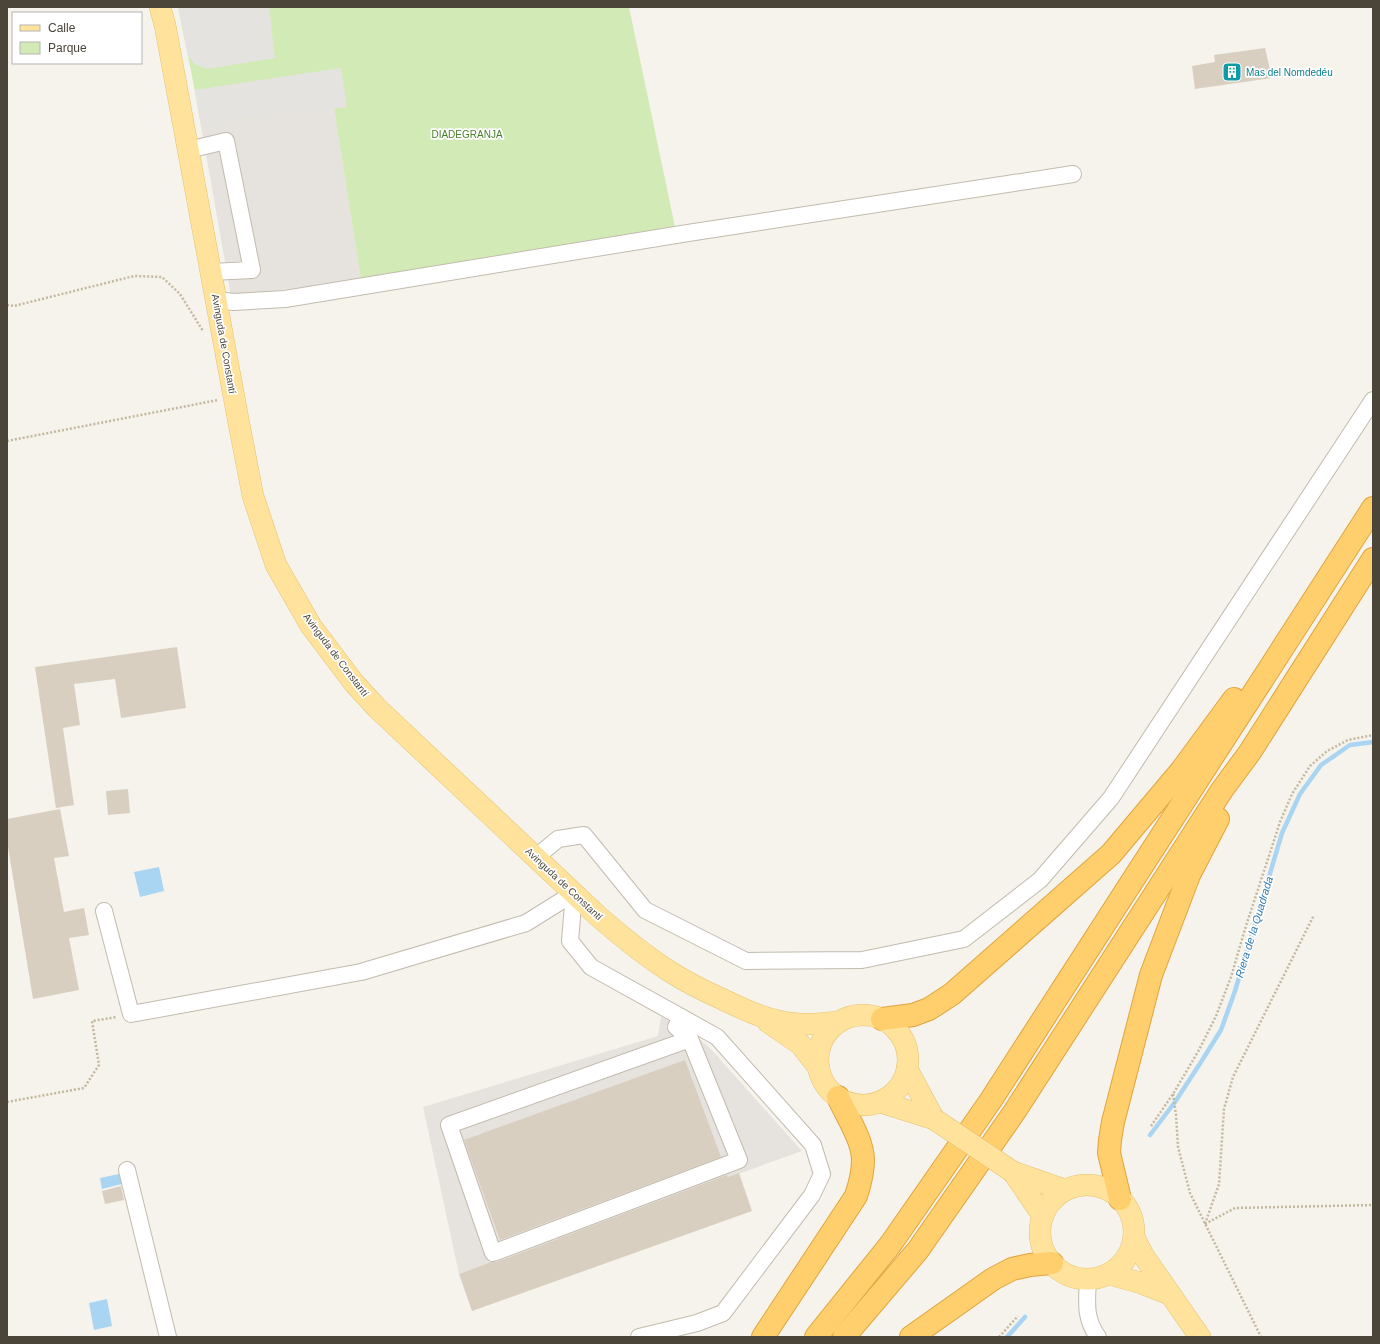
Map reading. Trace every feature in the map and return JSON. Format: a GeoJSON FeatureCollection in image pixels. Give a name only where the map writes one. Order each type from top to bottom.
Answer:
{"type":"FeatureCollection","features":[{"type":"Feature","properties":{"kind":"highway"},"geometry":{"type":"LineString","coordinates":[[882,1020],[913,1015],[930,1009],[952,994],[1111,854],[1181,771],[1368,515]]}},
{"type":"Feature","properties":{"kind":"highway"},"geometry":{"type":"LineString","coordinates":[[816,1337],[890,1245],[991,1100],[1368,515]]}},
{"type":"Feature","properties":{"kind":"highway"},"geometry":{"type":"LineString","coordinates":[[844,1337],[918,1250],[1015,1111],[1222,790],[1250,752],[1373,559]]}},
{"type":"Feature","properties":{"kind":"highway"},"geometry":{"type":"LineString","coordinates":[[1120,1199],[1110,1153],[1110,1140],[1151,975],[1189,875],[1250,752]]}},
{"type":"Feature","properties":{"kind":"highway"},"geometry":{"type":"LineString","coordinates":[[763,1337],[856,1196],[862,1178],[863,1158],[859,1141],[838,1097]]}},
{"type":"Feature","properties":{"kind":"highway"},"geometry":{"type":"LineString","coordinates":[[911,1337],[993,1279],[1012,1269],[1030,1265],[1052,1264]]}},
{"type":"Feature","properties":{"kind":"main road","name":"Avinguda de Constantí"},"geometry":{"type":"LineString","coordinates":[[160,7],[165,25],[253,496],[276,565],[311,626],[354,683],[377,708],[535,858],[625,939],[669,971],[697,987],[757,1015]]}},
{"type":"Feature","properties":{"kind":"main road"},"geometry":{"type":"LineString","coordinates":[[757,1015],[780,1022],[801,1024],[839,1022]]}},
{"type":"Feature","properties":{"kind":"main road"},"geometry":{"type":"LineString","coordinates":[[757,1015],[800,1044],[819,1068]]}},
{"type":"Feature","properties":{"kind":"main road"},"geometry":{"type":"LineString","coordinates":[[868,1015],[882,1020],[894,1028],[903,1040],[907,1054],[907,1069],[902,1083],[893,1094],[880,1102],[866,1105],[851,1103],[838,1097],[827,1087],[819,1068],[818,1059],[821,1044],[828,1031],[839,1022],[853,1016],[868,1015]]}},
{"type":"Feature","properties":{"kind":"main road"},"geometry":{"type":"LineString","coordinates":[[907,1069],[934,1119]]}},
{"type":"Feature","properties":{"kind":"main road"},"geometry":{"type":"LineString","coordinates":[[880,1102],[934,1119],[1013,1172],[1065,1190]]}},
{"type":"Feature","properties":{"kind":"main road"},"geometry":{"type":"LineString","coordinates":[[1013,1172],[1042,1216]]}},
{"type":"Feature","properties":{"kind":"main road"},"geometry":{"type":"LineString","coordinates":[[1134,1237],[1129,1252],[1120,1265],[1108,1274],[1098,1278],[1088,1279],[1068,1275],[1052,1264],[1045,1253],[1041,1241],[1040,1228],[1042,1216],[1048,1206],[1055,1197],[1065,1190],[1079,1186],[1094,1186],[1108,1190],[1120,1199],[1128,1210],[1133,1223],[1134,1237],[1142,1255],[1200,1337]]}},
{"type":"Feature","properties":{"kind":"main road"},"geometry":{"type":"LineString","coordinates":[[1108,1274],[1141,1283],[1169,1294]]}},
{"type":"Feature","properties":{"kind":"street"},"geometry":{"type":"LineString","coordinates":[[188,150],[226,141],[252,270],[211,272]]}},
{"type":"Feature","properties":{"kind":"street"},"geometry":{"type":"LineString","coordinates":[[216,300],[234,302],[285,299],[688,233],[1073,174]]}},
{"type":"Feature","properties":{"kind":"street"},"geometry":{"type":"LineString","coordinates":[[535,858],[558,839],[584,835],[645,910],[746,961],[862,960],[964,938],[1040,880],[1111,798],[1373,400]]}},
{"type":"Feature","properties":{"kind":"street"},"geometry":{"type":"LineString","coordinates":[[104,911],[131,1014],[361,972],[526,923],[574,893]]}},
{"type":"Feature","properties":{"kind":"street"},"geometry":{"type":"LineString","coordinates":[[574,893],[570,941],[591,967],[717,1037],[813,1145],[822,1174],[812,1195],[723,1313],[697,1323],[639,1337]]}},
{"type":"Feature","properties":{"kind":"street"},"geometry":{"type":"LineString","coordinates":[[681,1017],[676,1027],[690,1039],[739,1160],[493,1253],[449,1125],[690,1039]]}},
{"type":"Feature","properties":{"kind":"street"},"geometry":{"type":"LineString","coordinates":[[127,1170],[168,1337]]}},
{"type":"Feature","properties":{"kind":"street"},"geometry":{"type":"LineString","coordinates":[[1088,1279],[1087,1313],[1093,1330],[1098,1337]]}},
{"type":"Feature","properties":{"kind":"path"},"geometry":{"type":"LineString","coordinates":[[7,305],[14,306],[134,276],[162,277],[180,294],[205,335]]}},
{"type":"Feature","properties":{"kind":"path"},"geometry":{"type":"LineString","coordinates":[[7,441],[234,397]]}},
{"type":"Feature","properties":{"kind":"path"},"geometry":{"type":"LineString","coordinates":[[1151,1126],[1173,1094],[1199,1050],[1216,1016],[1231,977],[1249,915],[1280,822],[1292,794],[1310,766],[1327,751],[1348,740],[1373,735]]}},
{"type":"Feature","properties":{"kind":"path"},"geometry":{"type":"LineString","coordinates":[[1205,1224],[1219,1184],[1224,1109],[1233,1077],[1314,916]]}},
{"type":"Feature","properties":{"kind":"path"},"geometry":{"type":"LineString","coordinates":[[7,1102],[84,1088],[98,1065],[92,1021],[131,1014]]}},
{"type":"Feature","properties":{"kind":"path"},"geometry":{"type":"LineString","coordinates":[[1173,1094],[1178,1147],[1190,1193],[1261,1337]]}},
{"type":"Feature","properties":{"kind":"path"},"geometry":{"type":"LineString","coordinates":[[1205,1224],[1235,1208],[1373,1205]]}},
{"type":"Feature","properties":{"kind":"path"},"geometry":{"type":"LineString","coordinates":[[999,1337],[1018,1316]]}},
{"type":"Feature","properties":{"kind":"shaded area"},"geometry":{"type":"Polygon","coordinates":[[[178,7],[269,7],[275,58],[207,69],[195,64],[188,56],[178,7]]]}},
{"type":"Feature","properties":{"kind":"shaded area"},"geometry":{"type":"Polygon","coordinates":[[[341,68],[347,107],[236,119],[201,126],[195,90],[341,68]]]}},
{"type":"Feature","properties":{"kind":"shaded area"},"geometry":{"type":"Polygon","coordinates":[[[334,108],[361,280],[231,296],[201,126],[236,119],[334,108]]]}},
{"type":"Feature","properties":{"kind":"shaded area"},"geometry":{"type":"Polygon","coordinates":[[[661,1017],[689,1030],[710,1048],[802,1151],[459,1274],[423,1107],[658,1036],[661,1017]]]}},
{"type":"Feature","properties":{"kind":"green space","name":"DIADEGRANJA"},"geometry":{"type":"Polygon","coordinates":[[[178,7],[629,7],[675,227],[361,280],[334,108],[236,119],[201,126],[178,7]]]}},
{"type":"Feature","properties":{"kind":"water"},"geometry":{"type":"Polygon","coordinates":[[[159,867],[164,891],[140,897],[134,872],[159,867]]]}},
{"type":"Feature","properties":{"kind":"water"},"geometry":{"type":"Polygon","coordinates":[[[119,1174],[122,1184],[102,1189],[100,1178],[119,1174]]]}},
{"type":"Feature","properties":{"kind":"water"},"geometry":{"type":"Polygon","coordinates":[[[107,1299],[112,1326],[94,1330],[89,1303],[107,1299]]]}},
{"type":"Feature","properties":{"kind":"building","name":"Mas del Nomdedéu"},"geometry":{"type":"Polygon","coordinates":[[[1265,48],[1272,78],[1195,89],[1192,66],[1215,62],[1214,55],[1265,48]]]}},
{"type":"Feature","properties":{"kind":"building"},"geometry":{"type":"Polygon","coordinates":[[[177,647],[186,708],[121,718],[115,679],[74,684],[80,725],[63,728],[74,805],[56,808],[35,667],[177,647]]]}},
{"type":"Feature","properties":{"kind":"building"},"geometry":{"type":"Polygon","coordinates":[[[128,789],[130,813],[108,815],[106,791],[128,789]]]}},
{"type":"Feature","properties":{"kind":"building"},"geometry":{"type":"Polygon","coordinates":[[[60,809],[69,856],[54,858],[64,912],[84,908],[89,935],[69,938],[79,990],[33,999],[7,841],[7,819],[60,809]]]}},
{"type":"Feature","properties":{"kind":"building"},"geometry":{"type":"Polygon","coordinates":[[[685,1060],[721,1157],[500,1240],[464,1140],[685,1060]]]}},
{"type":"Feature","properties":{"kind":"building"},"geometry":{"type":"Polygon","coordinates":[[[739,1173],[752,1211],[472,1311],[459,1274],[491,1262],[496,1262],[727,1175],[728,1177],[739,1173]]]}},
{"type":"Feature","properties":{"kind":"building"},"geometry":{"type":"Polygon","coordinates":[[[121,1186],[124,1200],[105,1204],[102,1191],[121,1186]]]}},
{"type":"Feature","properties":{"kind":"waterway","name":"Riera de la Quadrada"},"geometry":{"type":"LineString","coordinates":[[1150,1135],[1175,1102],[1221,1030],[1235,991],[1282,833],[1300,794],[1321,765],[1350,745],[1373,742]]}},
{"type":"Feature","properties":{"kind":"waterway","name":"Riera de la Quadrada"},"geometry":{"type":"LineString","coordinates":[[1007,1337],[1025,1317]]}},
{"type":"Feature","properties":{"kind":"place","name":"Mas del Nomdedéu"},"geometry":{"type":"Point","coordinates":[1232,72]}}]}
